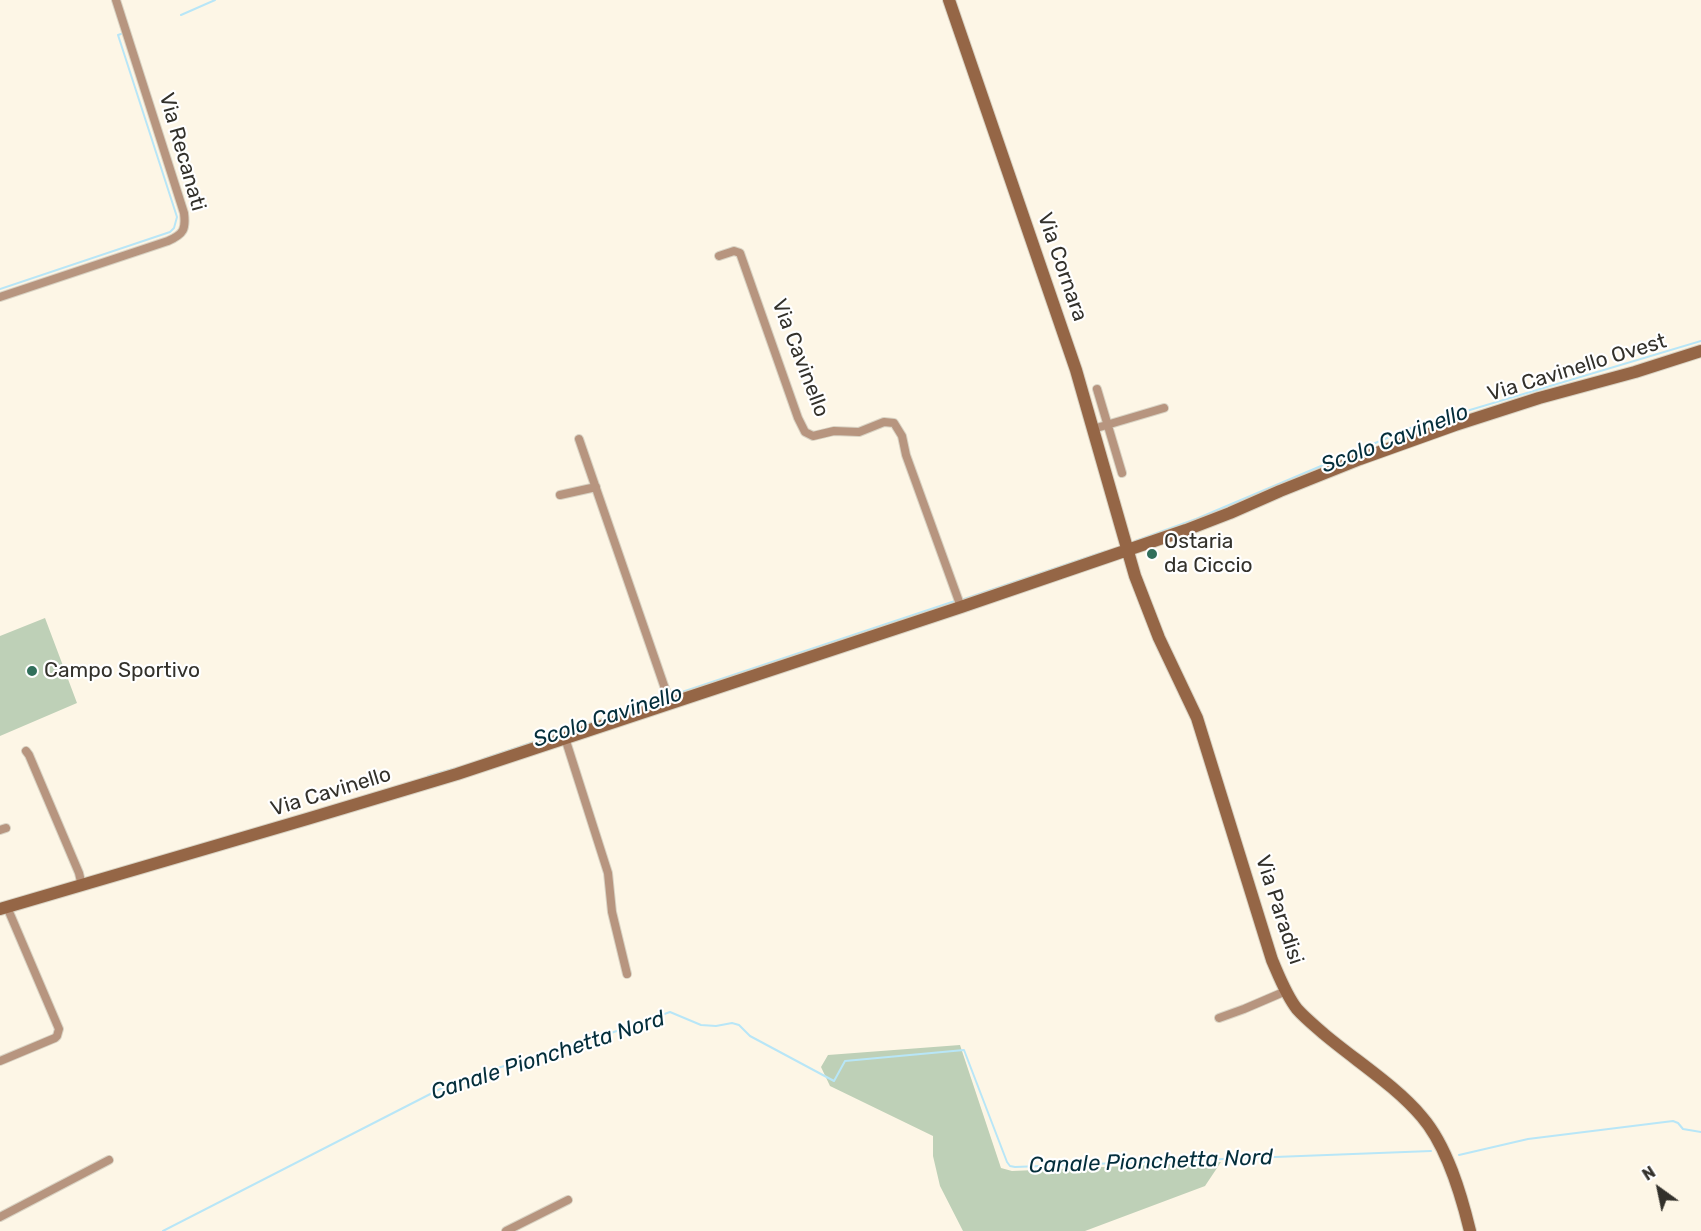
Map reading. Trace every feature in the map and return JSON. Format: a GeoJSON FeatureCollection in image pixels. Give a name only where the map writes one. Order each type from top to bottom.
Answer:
{"type":"FeatureCollection","features":[{"type":"Feature","properties":{"kind":"street","name":"Via Recanati"},"geometry":{"type":"LineString","coordinates":[[0,297],[168,241],[176,237],[183,229],[184,213],[116,0]]}},
{"type":"Feature","properties":{"kind":"street","name":"Via Cornara"},"geometry":{"type":"LineString","coordinates":[[949,0],[1063,330],[1094,429],[1127,550]]}},
{"type":"Feature","properties":{"kind":"street","name":"Via Cavinello"},"geometry":{"type":"LineString","coordinates":[[719,256],[734,251],[740,253],[798,418],[805,432],[813,436],[834,431],[859,432],[884,422],[894,423],[902,436],[906,455],[959,603]]}},
{"type":"Feature","properties":{"kind":"street","name":"Via Cavinello Ovest"},"geometry":{"type":"LineString","coordinates":[[1127,550],[1230,513],[1363,458],[1455,425],[1701,351]]}},
{"type":"Feature","properties":{"kind":"street"},"geometry":{"type":"LineString","coordinates":[[1097,389],[1122,473]]}},
{"type":"Feature","properties":{"kind":"street"},"geometry":{"type":"LineString","coordinates":[[1094,429],[1164,408]]}},
{"type":"Feature","properties":{"kind":"street"},"geometry":{"type":"LineString","coordinates":[[579,439],[668,699]]}},
{"type":"Feature","properties":{"kind":"street"},"geometry":{"type":"LineString","coordinates":[[560,495],[596,487]]}},
{"type":"Feature","properties":{"kind":"street","name":"Via Cavinello"},"geometry":{"type":"LineString","coordinates":[[3,908],[371,800],[565,738],[668,699],[1127,550]]}},
{"type":"Feature","properties":{"kind":"street","name":"Via Paradisi"},"geometry":{"type":"LineString","coordinates":[[1127,550],[1145,604],[1197,718],[1272,960],[1286,991],[1296,1008],[1310,1021],[1424,1119],[1443,1150],[1452,1171],[1470,1231]]}},
{"type":"Feature","properties":{"kind":"street"},"geometry":{"type":"LineString","coordinates":[[565,738],[608,873],[612,912],[627,974]]}},
{"type":"Feature","properties":{"kind":"street"},"geometry":{"type":"LineString","coordinates":[[26,751],[61,830],[82,886]]}},
{"type":"Feature","properties":{"kind":"street"},"geometry":{"type":"LineString","coordinates":[[0,1061],[55,1038],[59,1029],[3,908]]}},
{"type":"Feature","properties":{"kind":"street"},"geometry":{"type":"LineString","coordinates":[[1219,1018],[1286,991]]}},
{"type":"Feature","properties":{"kind":"street"},"geometry":{"type":"LineString","coordinates":[[0,1217],[109,1160]]}},
{"type":"Feature","properties":{"kind":"street"},"geometry":{"type":"LineString","coordinates":[[506,1231],[568,1200]]}},
{"type":"Feature","properties":{"kind":"green space","name":"Campo Sportivo"},"geometry":{"type":"Polygon","coordinates":[[[45,618],[77,703],[0,736],[0,636],[45,618]]]}},
{"type":"Feature","properties":{"kind":"green space"},"geometry":{"type":"Polygon","coordinates":[[[960,1045],[1001,1168],[1012,1171],[1221,1162],[1205,1186],[1085,1231],[963,1231],[940,1186],[933,1156],[933,1136],[830,1086],[821,1067],[828,1055],[960,1045]]]}},
{"type":"Feature","properties":{"kind":"waterway"},"geometry":{"type":"LineString","coordinates":[[181,15],[215,0]]}},
{"type":"Feature","properties":{"kind":"waterway"},"geometry":{"type":"LineString","coordinates":[[0,289],[170,232],[174,228],[177,217],[118,35],[121,34]]}},
{"type":"Feature","properties":{"kind":"waterway","name":"Scolo Cavinello"},"geometry":{"type":"LineString","coordinates":[[1135,541],[1196,519],[1413,427],[1701,341]]}},
{"type":"Feature","properties":{"kind":"waterway","name":"Scolo Cavinello"},"geometry":{"type":"LineString","coordinates":[[961,600],[1106,551]]}},
{"type":"Feature","properties":{"kind":"waterway","name":"Scolo Cavinello"},"geometry":{"type":"LineString","coordinates":[[670,696],[955,601]]}},
{"type":"Feature","properties":{"kind":"waterway","name":"Scolo Cavinello"},"geometry":{"type":"LineString","coordinates":[[483,759],[665,698]]}},
{"type":"Feature","properties":{"kind":"waterway","name":"Scolo Cavinello"},"geometry":{"type":"LineString","coordinates":[[428,776],[460,767]]}},
{"type":"Feature","properties":{"kind":"waterway","name":"Canale Pionchetta Nord"},"geometry":{"type":"LineString","coordinates":[[163,1231],[442,1088],[469,1081],[488,1071],[670,1012],[701,1025],[716,1026],[732,1023],[739,1025],[750,1036],[834,1081],[845,1061],[964,1050],[1007,1162],[1010,1166],[1015,1167],[1431,1151]]}},
{"type":"Feature","properties":{"kind":"waterway","name":"Canale Pionchetta Nord"},"geometry":{"type":"LineString","coordinates":[[1459,1155],[1528,1139],[1673,1121],[1683,1129],[1701,1132]]}},
{"type":"Feature","properties":{"kind":"place","name":"Ostaria da Ciccio"},"geometry":{"type":"Point","coordinates":[1152,554]}},
{"type":"Feature","properties":{"kind":"place","name":"Campo Sportivo"},"geometry":{"type":"Point","coordinates":[32,671]}}]}
